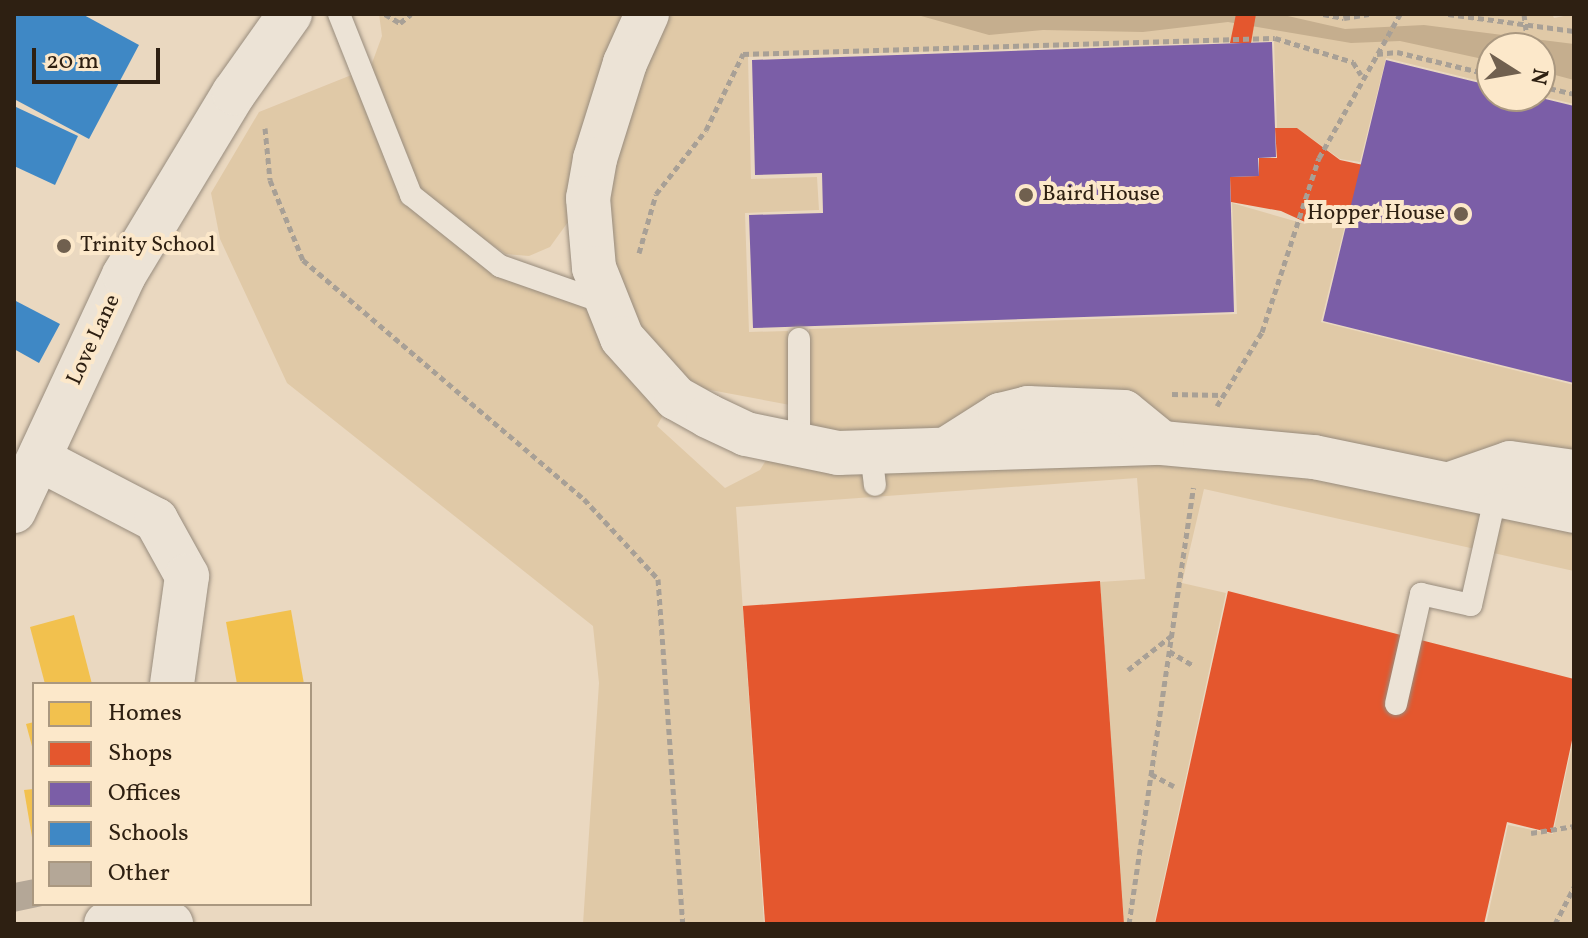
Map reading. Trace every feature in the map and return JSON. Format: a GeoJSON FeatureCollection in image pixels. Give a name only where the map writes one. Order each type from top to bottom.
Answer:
{"type":"FeatureCollection","features":[{"type":"Feature","properties":{"kind":"street","name":"Love Lane"},"geometry":{"type":"LineString","coordinates":[[14,511],[124,275],[258,59],[290,14]]}},
{"type":"Feature","properties":{"kind":"street"},"geometry":{"type":"LineString","coordinates":[[647,14],[605,120],[588,198],[590,244],[603,302],[622,338],[676,398],[746,434],[873,469],[946,450],[1162,443],[1329,459],[1574,511]]}},
{"type":"Feature","properties":{"kind":"street"},"geometry":{"type":"LineString","coordinates":[[39,459],[156,520],[187,576],[172,682]]}},
{"type":"Feature","properties":{"kind":"street"},"geometry":{"type":"LineString","coordinates":[[1453,483],[1510,463],[1574,472]]}},
{"type":"Feature","properties":{"kind":"lane"},"geometry":{"type":"LineString","coordinates":[[339,14],[411,195],[500,266],[603,302]]}},
{"type":"Feature","properties":{"kind":"lane"},"geometry":{"type":"LineString","coordinates":[[799,339],[799,449]]}},
{"type":"Feature","properties":{"kind":"lane"},"geometry":{"type":"LineString","coordinates":[[1396,704],[1421,594],[1471,605],[1496,494]]}},
{"type":"Feature","properties":{"kind":"path"},"geometry":{"type":"LineString","coordinates":[[385,14],[400,23],[411,14]]}},
{"type":"Feature","properties":{"kind":"path"},"geometry":{"type":"LineString","coordinates":[[1323,14],[1344,18],[1369,14]]}},
{"type":"Feature","properties":{"kind":"path"},"geometry":{"type":"LineString","coordinates":[[1400,14],[1376,54],[1397,52],[1476,71]]}},
{"type":"Feature","properties":{"kind":"path"},"geometry":{"type":"LineString","coordinates":[[1448,14],[1574,31]]}},
{"type":"Feature","properties":{"kind":"path"},"geometry":{"type":"LineString","coordinates":[[1524,14],[1528,32]]}},
{"type":"Feature","properties":{"kind":"path"},"geometry":{"type":"LineString","coordinates":[[603,302],[632,278],[656,194],[706,130],[743,54],[1275,38],[1353,62],[1362,76]]}},
{"type":"Feature","properties":{"kind":"path"},"geometry":{"type":"LineString","coordinates":[[258,59],[270,180],[303,260],[584,499],[658,579],[683,924]]}},
{"type":"Feature","properties":{"kind":"path"},"geometry":{"type":"LineString","coordinates":[[1128,670],[1171,636]]}},
{"type":"Feature","properties":{"kind":"path"},"geometry":{"type":"LineString","coordinates":[[1169,651],[1194,666]]}},
{"type":"Feature","properties":{"kind":"path"},"geometry":{"type":"LineString","coordinates":[[1151,774],[1174,786]]}},
{"type":"Feature","properties":{"kind":"path"},"geometry":{"type":"LineString","coordinates":[[1531,833],[1574,826]]}},
{"type":"Feature","properties":{"kind":"path"},"geometry":{"type":"LineString","coordinates":[[1555,924],[1574,887]]}},
{"type":"Feature","properties":{"kind":"shaded area"},"geometry":{"type":"Polygon","coordinates":[[[379,14],[637,14],[573,215],[550,247],[529,256],[506,254],[416,193],[368,74],[382,36],[379,14]]]}},
{"type":"Feature","properties":{"kind":"shaded area"},"geometry":{"type":"Polygon","coordinates":[[[659,14],[1552,14],[1554,18],[1574,14],[1574,104],[1556,100],[1556,32],[1476,32],[1476,80],[1386,58],[1360,162],[1340,159],[1297,128],[1277,128],[1274,41],[748,57],[751,179],[817,177],[819,210],[745,213],[749,332],[788,331],[790,405],[689,386],[651,361],[597,233],[659,14]]]}},
{"type":"Feature","properties":{"kind":"shaded area"},"geometry":{"type":"Polygon","coordinates":[[[914,14],[1279,14],[1345,29],[1424,25],[1479,32],[1476,32],[1476,58],[1400,41],[1351,43],[1228,22],[1143,32],[1043,30],[989,35],[914,14]]]}},
{"type":"Feature","properties":{"kind":"shaded area"},"geometry":{"type":"Polygon","coordinates":[[[1556,42],[1574,44],[1574,80],[1556,75],[1556,42]]]}},
{"type":"Feature","properties":{"kind":"shaded area"},"geometry":{"type":"Polygon","coordinates":[[[354,74],[407,199],[597,309],[669,404],[657,426],[725,488],[760,470],[776,444],[1066,447],[1574,513],[1574,571],[1204,489],[1182,583],[1226,593],[1154,924],[1121,924],[1100,582],[1145,579],[1137,478],[736,507],[764,924],[583,924],[599,683],[593,626],[287,383],[220,239],[211,193],[259,112],[354,74]]]}},
{"type":"Feature","properties":{"kind":"shaded area"},"geometry":{"type":"Polygon","coordinates":[[[1232,203],[1305,224],[1311,215],[1322,218],[1349,209],[1321,322],[1574,385],[1574,468],[1452,479],[970,430],[811,447],[809,329],[1237,314],[1232,203]]]}},
{"type":"Feature","properties":{"kind":"shaded area"},"geometry":{"type":"Polygon","coordinates":[[[1574,736],[1574,924],[1486,924],[1508,825],[1553,834],[1574,736]]]}},
{"type":"Feature","properties":{"kind":"building: Homes"},"geometry":{"type":"Polygon","coordinates":[[[291,610],[304,682],[237,682],[226,622],[291,610]]]}},
{"type":"Feature","properties":{"kind":"building: Homes"},"geometry":{"type":"Polygon","coordinates":[[[74,615],[91,682],[44,682],[30,627],[74,615]]]}},
{"type":"Feature","properties":{"kind":"building: Homes"},"geometry":{"type":"Polygon","coordinates":[[[32,722],[32,746],[26,724],[32,722]]]}},
{"type":"Feature","properties":{"kind":"building: Homes"},"geometry":{"type":"Polygon","coordinates":[[[32,789],[32,837],[24,790],[32,789]]]}},
{"type":"Feature","properties":{"kind":"building: Shops"},"geometry":{"type":"Polygon","coordinates":[[[1236,14],[1256,14],[1251,43],[1230,43],[1236,14]]]}},
{"type":"Feature","properties":{"kind":"building: Shops"},"geometry":{"type":"Polygon","coordinates":[[[1275,128],[1297,128],[1340,160],[1377,168],[1373,189],[1341,212],[1310,214],[1305,222],[1281,211],[1231,202],[1230,177],[1259,176],[1259,158],[1277,158],[1275,128]]]}},
{"type":"Feature","properties":{"kind":"building: Shops"},"geometry":{"type":"Polygon","coordinates":[[[1100,581],[1124,924],[765,924],[743,606],[1100,581]]]}},
{"type":"Feature","properties":{"kind":"building: Shops"},"geometry":{"type":"Polygon","coordinates":[[[1228,591],[1574,679],[1574,731],[1552,833],[1507,822],[1484,924],[1155,924],[1228,591]]]}},
{"type":"Feature","properties":{"kind":"building: Offices","name":"Baird House"},"geometry":{"type":"Polygon","coordinates":[[[1272,42],[1276,157],[1258,158],[1259,176],[1230,177],[1234,312],[753,328],[749,215],[823,213],[822,173],[755,175],[752,60],[1272,42]]]}},
{"type":"Feature","properties":{"kind":"building: Offices","name":"Hopper House"},"geometry":{"type":"Polygon","coordinates":[[[1386,60],[1476,82],[1476,112],[1556,112],[1556,102],[1574,106],[1574,383],[1323,321],[1386,60]]]}},
{"type":"Feature","properties":{"kind":"building: Schools"},"geometry":{"type":"Polygon","coordinates":[[[14,14],[82,14],[139,45],[89,139],[14,99],[14,14]]]}},
{"type":"Feature","properties":{"kind":"building: Schools"},"geometry":{"type":"Polygon","coordinates":[[[16,107],[78,136],[55,185],[14,166],[16,107]]]}},
{"type":"Feature","properties":{"kind":"building: Schools"},"geometry":{"type":"Polygon","coordinates":[[[14,300],[60,324],[39,363],[14,349],[14,300]]]}},
{"type":"Feature","properties":{"kind":"building: Other"},"geometry":{"type":"Polygon","coordinates":[[[32,879],[32,906],[42,906],[14,912],[14,883],[32,879]]]}},
{"type":"Feature","properties":{"kind":"place","name":"Baird House"},"geometry":{"type":"Point","coordinates":[1026,195]}},
{"type":"Feature","properties":{"kind":"place","name":"Hopper House"},"geometry":{"type":"Point","coordinates":[1461,214]}},
{"type":"Feature","properties":{"kind":"place","name":"Trinity School"},"geometry":{"type":"Point","coordinates":[64,246]}}]}
